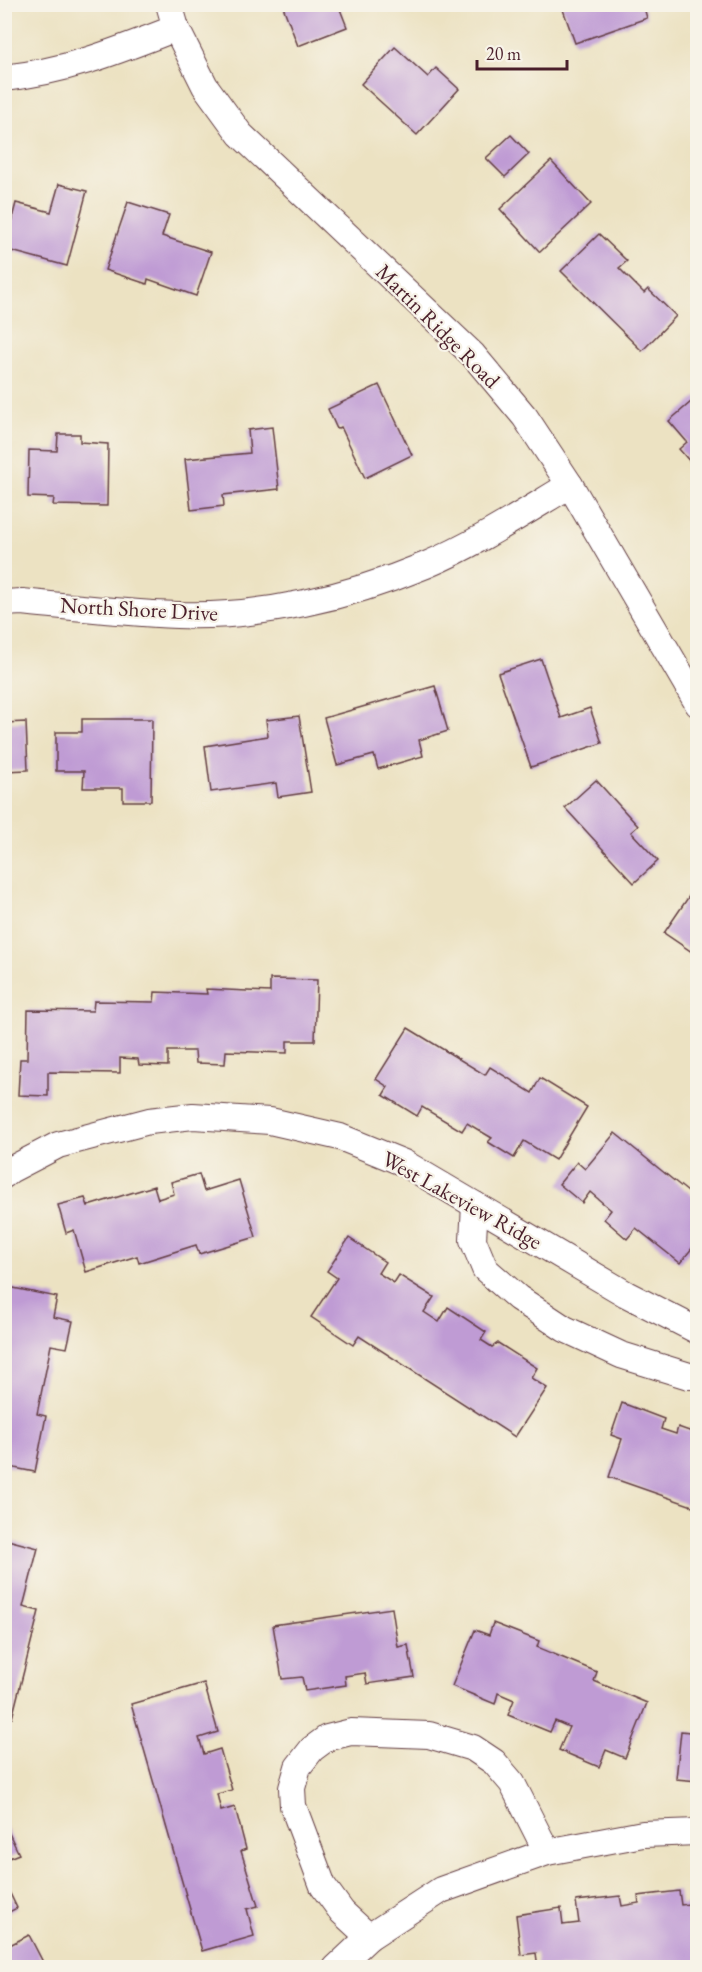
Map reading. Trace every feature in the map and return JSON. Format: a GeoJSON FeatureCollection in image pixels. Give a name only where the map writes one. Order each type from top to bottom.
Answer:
{"type":"FeatureCollection","features":[{"type":"Feature","properties":{"kind":"street"},"geometry":{"type":"LineString","coordinates":[[4,78],[37,74],[99,58],[173,16]]}},
{"type":"Feature","properties":{"kind":"street","name":"Martin Ridge Road"},"geometry":{"type":"LineString","coordinates":[[173,16],[205,86],[240,134],[473,355],[525,417],[689,671],[698,704]]}},
{"type":"Feature","properties":{"kind":"street","name":"North Shore Drive"},"geometry":{"type":"LineString","coordinates":[[4,603],[22,602],[178,615],[242,612],[294,605],[356,590],[426,565],[484,536],[570,485]]}},
{"type":"Feature","properties":{"kind":"street","name":"West Lakeview Ridge"},"geometry":{"type":"LineString","coordinates":[[4,1174],[58,1144],[149,1121],[193,1116],[270,1121],[340,1137],[404,1163],[626,1294],[698,1331]]}},
{"type":"Feature","properties":{"kind":"street"},"geometry":{"type":"LineString","coordinates":[[475,1205],[473,1240],[485,1269],[518,1298],[565,1329],[621,1355],[689,1376],[698,1376]]}},
{"type":"Feature","properties":{"kind":"street"},"geometry":{"type":"LineString","coordinates":[[369,1937],[342,1912],[323,1886],[293,1806],[292,1788],[298,1767],[312,1749],[327,1738],[351,1732],[429,1736],[473,1748],[494,1762],[512,1783],[547,1852]]}},
{"type":"Feature","properties":{"kind":"street"},"geometry":{"type":"LineString","coordinates":[[336,1968],[369,1937],[441,1890],[547,1852],[643,1834],[698,1832]]}},
{"type":"Feature","properties":{"kind":"building"},"geometry":{"type":"Polygon","coordinates":[[[282,4],[338,4],[347,27],[298,46],[282,4]]]}},
{"type":"Feature","properties":{"kind":"building"},"geometry":{"type":"Polygon","coordinates":[[[561,4],[643,4],[647,18],[575,43],[561,4]]]}},
{"type":"Feature","properties":{"kind":"building"},"geometry":{"type":"Polygon","coordinates":[[[395,47],[428,77],[436,68],[459,89],[417,135],[361,84],[395,47]]]}},
{"type":"Feature","properties":{"kind":"building"},"geometry":{"type":"Polygon","coordinates":[[[511,135],[529,154],[505,177],[486,158],[511,135]]]}},
{"type":"Feature","properties":{"kind":"building"},"geometry":{"type":"Polygon","coordinates":[[[551,161],[591,204],[540,252],[500,209],[551,161]]]}},
{"type":"Feature","properties":{"kind":"building"},"geometry":{"type":"Polygon","coordinates":[[[59,184],[87,191],[67,266],[4,249],[16,203],[51,212],[59,184]]]}},
{"type":"Feature","properties":{"kind":"building"},"geometry":{"type":"Polygon","coordinates":[[[128,202],[169,215],[162,236],[211,252],[196,296],[148,279],[147,284],[105,270],[128,202]]]}},
{"type":"Feature","properties":{"kind":"building"},"geometry":{"type":"Polygon","coordinates":[[[599,234],[627,261],[619,268],[644,293],[648,289],[676,316],[642,351],[561,271],[599,234]]]}},
{"type":"Feature","properties":{"kind":"building"},"geometry":{"type":"Polygon","coordinates":[[[379,385],[412,455],[365,478],[341,427],[337,429],[328,409],[379,385]]]}},
{"type":"Feature","properties":{"kind":"building"},"geometry":{"type":"Polygon","coordinates":[[[698,396],[698,471],[679,449],[687,442],[669,421],[698,396]]]}},
{"type":"Feature","properties":{"kind":"building"},"geometry":{"type":"Polygon","coordinates":[[[272,427],[279,489],[223,495],[224,506],[191,510],[185,459],[250,453],[248,430],[272,427]]]}},
{"type":"Feature","properties":{"kind":"building"},"geometry":{"type":"Polygon","coordinates":[[[58,434],[80,434],[80,442],[108,444],[107,506],[53,505],[54,498],[28,497],[29,450],[57,451],[58,434]]]}},
{"type":"Feature","properties":{"kind":"building"},"geometry":{"type":"Polygon","coordinates":[[[541,659],[561,718],[590,708],[602,743],[531,767],[498,673],[541,659]]]}},
{"type":"Feature","properties":{"kind":"building"},"geometry":{"type":"Polygon","coordinates":[[[435,686],[448,731],[419,740],[423,756],[378,769],[374,755],[337,765],[324,718],[435,686]]]}},
{"type":"Feature","properties":{"kind":"building"},"geometry":{"type":"Polygon","coordinates":[[[299,716],[311,792],[278,797],[276,783],[211,792],[205,746],[268,736],[266,720],[299,716]]]}},
{"type":"Feature","properties":{"kind":"building"},"geometry":{"type":"Polygon","coordinates":[[[82,719],[152,719],[151,801],[123,801],[123,788],[83,788],[84,771],[56,771],[56,732],[82,732],[82,719]]]}},
{"type":"Feature","properties":{"kind":"building"},"geometry":{"type":"Polygon","coordinates":[[[26,722],[28,770],[4,771],[4,723],[26,722]]]}},
{"type":"Feature","properties":{"kind":"building"},"geometry":{"type":"Polygon","coordinates":[[[596,780],[638,826],[631,832],[658,861],[634,883],[565,808],[596,780]]]}},
{"type":"Feature","properties":{"kind":"building"},"geometry":{"type":"Polygon","coordinates":[[[698,883],[698,956],[664,933],[698,883]]]}},
{"type":"Feature","properties":{"kind":"building"},"geometry":{"type":"Polygon","coordinates":[[[270,979],[317,980],[315,1041],[287,1041],[287,1053],[226,1051],[225,1064],[196,1063],[195,1051],[168,1051],[168,1066],[139,1065],[138,1059],[120,1058],[120,1073],[48,1072],[48,1096],[18,1095],[20,1059],[27,1059],[28,1010],[93,1011],[94,1001],[154,1002],[155,992],[207,994],[206,989],[270,992],[270,979]]]}},
{"type":"Feature","properties":{"kind":"building"},"geometry":{"type":"Polygon","coordinates":[[[408,1028],[485,1075],[490,1067],[532,1093],[540,1078],[587,1107],[555,1160],[524,1141],[514,1158],[488,1142],[492,1138],[467,1123],[462,1131],[422,1107],[417,1116],[383,1095],[388,1087],[376,1079],[408,1028]]]}},
{"type":"Feature","properties":{"kind":"building"},"geometry":{"type":"Polygon","coordinates":[[[615,1133],[698,1200],[698,1251],[693,1247],[680,1263],[636,1228],[627,1239],[604,1219],[611,1210],[590,1192],[582,1203],[559,1184],[577,1162],[585,1169],[615,1133]]]}},
{"type":"Feature","properties":{"kind":"building"},"geometry":{"type":"Polygon","coordinates":[[[199,1174],[204,1191],[239,1180],[256,1237],[199,1254],[196,1245],[139,1263],[137,1256],[86,1272],[74,1230],[66,1233],[58,1205],[85,1198],[88,1206],[154,1186],[158,1199],[174,1194],[171,1182],[199,1174]]]}},
{"type":"Feature","properties":{"kind":"building"},"geometry":{"type":"Polygon","coordinates":[[[349,1238],[385,1262],[378,1273],[394,1283],[399,1275],[434,1297],[424,1312],[439,1322],[448,1307],[486,1332],[481,1340],[492,1347],[498,1343],[537,1368],[531,1378],[547,1388],[515,1437],[359,1336],[353,1345],[311,1317],[337,1278],[327,1271],[349,1238]]]}},
{"type":"Feature","properties":{"kind":"building"},"geometry":{"type":"Polygon","coordinates":[[[4,1286],[57,1297],[53,1317],[73,1321],[67,1348],[51,1345],[37,1414],[46,1416],[35,1472],[4,1466],[4,1286]]]}},
{"type":"Feature","properties":{"kind":"building"},"geometry":{"type":"Polygon","coordinates":[[[622,1403],[664,1419],[661,1429],[676,1434],[678,1427],[698,1434],[698,1508],[609,1477],[622,1439],[611,1435],[622,1403]]]}},
{"type":"Feature","properties":{"kind":"building"},"geometry":{"type":"Polygon","coordinates":[[[4,1539],[38,1548],[23,1607],[39,1611],[12,1718],[4,1716],[4,1539]]]}},
{"type":"Feature","properties":{"kind":"building"},"geometry":{"type":"Polygon","coordinates":[[[392,1608],[398,1647],[408,1645],[414,1677],[367,1684],[365,1673],[345,1676],[346,1685],[305,1691],[302,1677],[282,1679],[273,1625],[392,1608]]]}},
{"type":"Feature","properties":{"kind":"building"},"geometry":{"type":"Polygon","coordinates":[[[493,1623],[539,1641],[537,1647],[597,1672],[594,1681],[647,1703],[625,1758],[606,1750],[599,1767],[559,1750],[569,1727],[555,1721],[550,1732],[508,1715],[514,1700],[498,1693],[495,1704],[452,1686],[475,1630],[489,1635],[493,1623]]]}},
{"type":"Feature","properties":{"kind":"building"},"geometry":{"type":"Polygon","coordinates":[[[204,1683],[218,1732],[199,1738],[204,1754],[220,1749],[232,1790],[217,1794],[221,1811],[235,1807],[246,1849],[241,1851],[258,1906],[247,1909],[254,1936],[202,1951],[131,1704],[204,1683]]]}},
{"type":"Feature","properties":{"kind":"building"},"geometry":{"type":"Polygon","coordinates":[[[681,1731],[698,1733],[698,1781],[676,1779],[681,1731]]]}},
{"type":"Feature","properties":{"kind":"building"},"geometry":{"type":"Polygon","coordinates":[[[4,1823],[19,1854],[4,1860],[4,1823]]]}},
{"type":"Feature","properties":{"kind":"building"},"geometry":{"type":"Polygon","coordinates":[[[4,1881],[17,1908],[5,1914],[10,1928],[5,1931],[4,1881]]]}},
{"type":"Feature","properties":{"kind":"building"},"geometry":{"type":"Polygon","coordinates":[[[679,1891],[681,1905],[698,1903],[698,1963],[664,1968],[538,1968],[536,1953],[521,1955],[516,1915],[561,1908],[563,1925],[579,1923],[576,1901],[620,1896],[622,1906],[639,1903],[638,1896],[679,1891]]]}},
{"type":"Feature","properties":{"kind":"building"},"geometry":{"type":"Polygon","coordinates":[[[29,1935],[46,1968],[4,1968],[4,1948],[29,1935]]]}}]}
